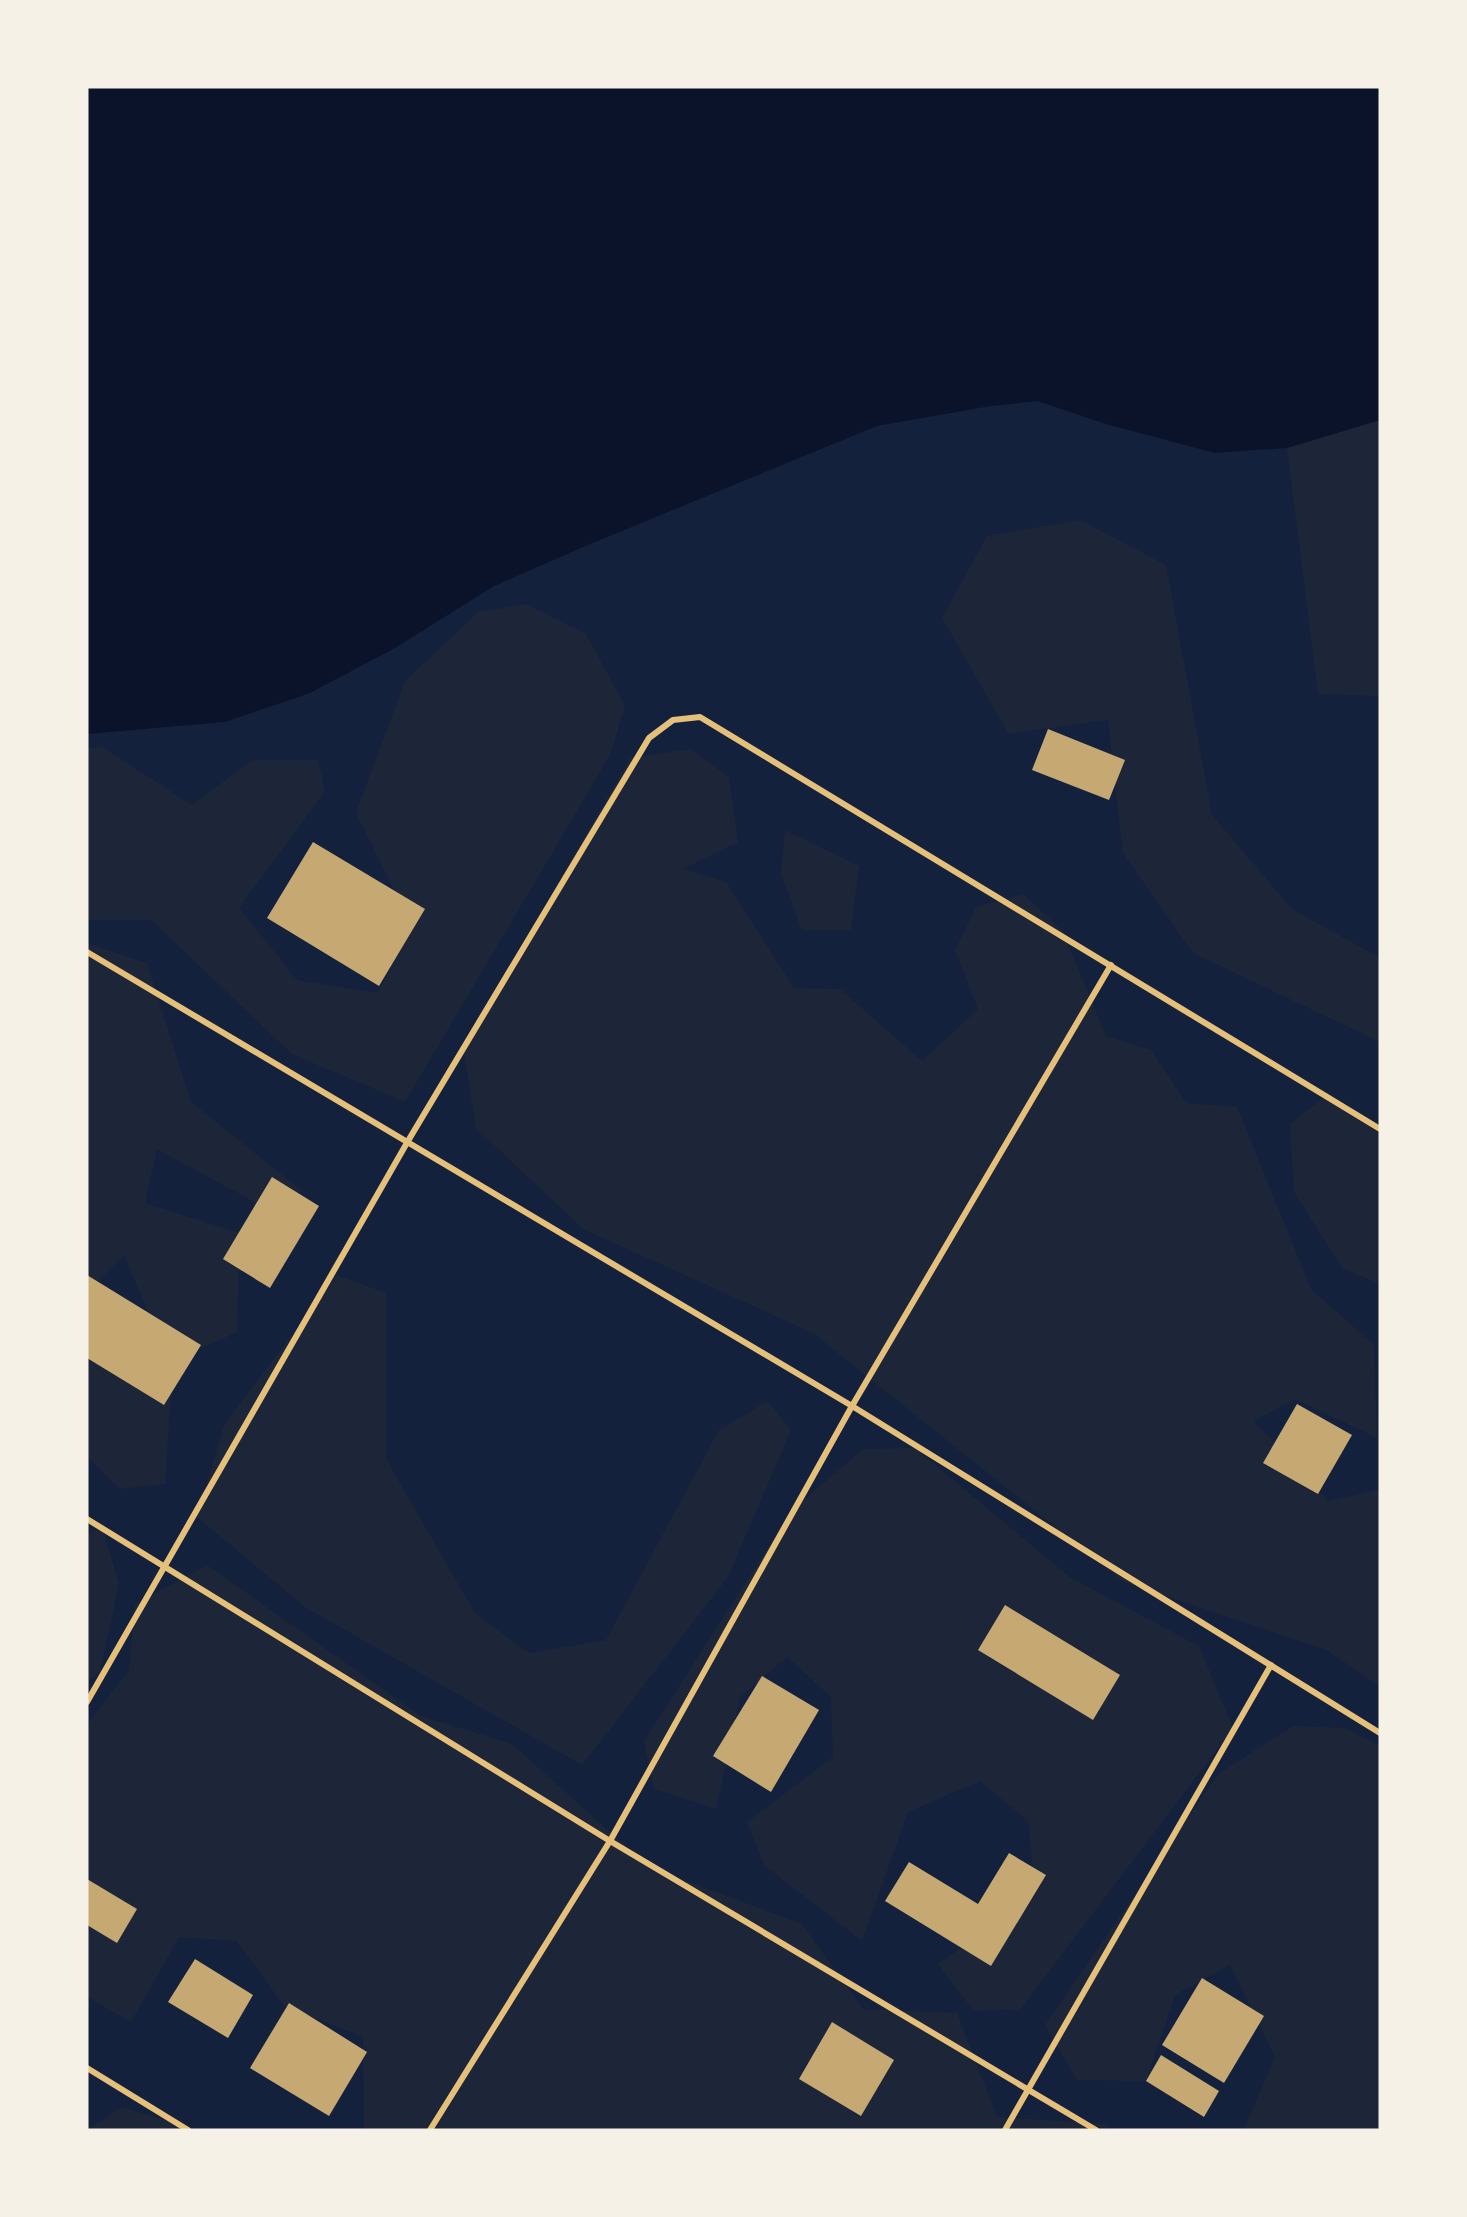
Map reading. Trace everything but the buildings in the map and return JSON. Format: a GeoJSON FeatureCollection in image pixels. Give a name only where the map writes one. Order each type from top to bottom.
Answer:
{"type":"FeatureCollection","features":[{"type":"Feature","properties":{"kind":"street"},"geometry":{"type":"LineString","coordinates":[[87,1702],[408,1141],[649,738],[673,720],[700,717],[1380,1129]]}},
{"type":"Feature","properties":{"kind":"street"},"geometry":{"type":"LineString","coordinates":[[87,952],[852,1406],[1380,1733]]}},
{"type":"Feature","properties":{"kind":"street"},"geometry":{"type":"LineString","coordinates":[[430,2130],[610,1842],[852,1406],[1111,965]]}},
{"type":"Feature","properties":{"kind":"street"},"geometry":{"type":"LineString","coordinates":[[87,1519],[610,1842],[1096,2130]]}},
{"type":"Feature","properties":{"kind":"street"},"geometry":{"type":"LineString","coordinates":[[1005,2130],[1271,1665]]}},
{"type":"Feature","properties":{"kind":"street"},"geometry":{"type":"LineString","coordinates":[[87,2068],[188,2130]]}},
{"type":"Feature","properties":{"kind":"shaded area"},"geometry":{"type":"Polygon","coordinates":[[[87,87],[1380,87],[1380,420],[1287,448],[1215,453],[1102,423],[1038,401],[991,406],[877,426],[494,586],[395,648],[310,693],[225,722],[87,734],[87,87]]]}},
{"type":"Feature","properties":{"kind":"shaded area"},"geometry":{"type":"Polygon","coordinates":[[[1380,420],[1380,696],[1318,694],[1287,448],[1380,420]]]}},
{"type":"Feature","properties":{"kind":"shaded area"},"geometry":{"type":"Polygon","coordinates":[[[1080,520],[1166,565],[1212,815],[1293,910],[1379,957],[1380,1042],[1193,953],[1123,853],[1108,720],[1009,734],[942,618],[987,536],[1080,520]]]}},
{"type":"Feature","properties":{"kind":"shaded area"},"geometry":{"type":"Polygon","coordinates":[[[526,604],[586,634],[625,706],[610,755],[405,1102],[292,1054],[151,920],[87,920],[87,748],[102,747],[192,805],[253,760],[318,760],[325,791],[239,908],[297,980],[377,993],[413,928],[356,813],[405,681],[478,612],[526,604]]]}},
{"type":"Feature","properties":{"kind":"shaded area"},"geometry":{"type":"Polygon","coordinates":[[[691,749],[729,777],[738,842],[683,869],[726,882],[794,988],[840,989],[922,1061],[978,1009],[955,950],[976,907],[1023,894],[1062,930],[1106,1036],[1151,1050],[1186,1103],[1237,1107],[1311,1289],[1374,1345],[1377,1438],[1295,1399],[1254,1421],[1328,1501],[1380,1489],[1380,1687],[1327,1650],[1124,1582],[813,1333],[583,1229],[476,1128],[463,1048],[630,758],[691,749]]]}},
{"type":"Feature","properties":{"kind":"shaded area"},"geometry":{"type":"Polygon","coordinates":[[[785,830],[859,866],[851,930],[802,930],[781,874],[785,830]]]}},
{"type":"Feature","properties":{"kind":"shaded area"},"geometry":{"type":"Polygon","coordinates":[[[87,943],[147,963],[191,1102],[302,1191],[264,1207],[157,1149],[145,1203],[240,1233],[237,1332],[169,1363],[124,1255],[87,1292],[87,943]]]}},
{"type":"Feature","properties":{"kind":"shaded area"},"geometry":{"type":"Polygon","coordinates":[[[1327,1095],[1380,1134],[1380,1284],[1342,1268],[1294,1192],[1290,1124],[1327,1095]]]}},
{"type":"Feature","properties":{"kind":"shaded area"},"geometry":{"type":"Polygon","coordinates":[[[337,1275],[386,1293],[386,1459],[475,1613],[529,1653],[606,1640],[719,1430],[768,1401],[791,1430],[728,1577],[582,1765],[305,1607],[197,1517],[224,1425],[337,1275]]]}},
{"type":"Feature","properties":{"kind":"shaded area"},"geometry":{"type":"Polygon","coordinates":[[[87,1352],[172,1375],[165,1484],[120,1489],[87,1456],[87,1352]]]}},
{"type":"Feature","properties":{"kind":"shaded area"},"geometry":{"type":"Polygon","coordinates":[[[915,1448],[1071,1578],[1199,1646],[1233,1728],[1020,2010],[974,2011],[938,1964],[1036,1896],[1028,1821],[980,1781],[908,1812],[862,1941],[764,1865],[747,1822],[833,1757],[831,1697],[787,1657],[740,1697],[716,1809],[654,1789],[644,1741],[792,1510],[863,1449],[915,1448]]]}},
{"type":"Feature","properties":{"kind":"shaded area"},"geometry":{"type":"Polygon","coordinates":[[[102,1527],[119,1583],[100,1672],[87,1682],[87,1535],[102,1527]]]}},
{"type":"Feature","properties":{"kind":"shaded area"},"geometry":{"type":"Polygon","coordinates":[[[207,1565],[421,1716],[512,1744],[649,1867],[802,1924],[863,2009],[957,2013],[997,2117],[1106,2124],[1111,2130],[364,2130],[363,2037],[284,2006],[237,1941],[179,1937],[131,2022],[87,1997],[87,1724],[129,1671],[135,1604],[207,1565]]]}},
{"type":"Feature","properties":{"kind":"shaded area"},"geometry":{"type":"Polygon","coordinates":[[[1293,1726],[1344,1728],[1380,1746],[1380,2130],[1244,2130],[1275,2057],[1230,1965],[1175,1995],[1146,2081],[1077,2080],[1045,2025],[1218,1774],[1293,1726]]]}},
{"type":"Feature","properties":{"kind":"shaded area"},"geometry":{"type":"Polygon","coordinates":[[[122,2107],[198,2130],[87,2130],[122,2107]]]}}]}
